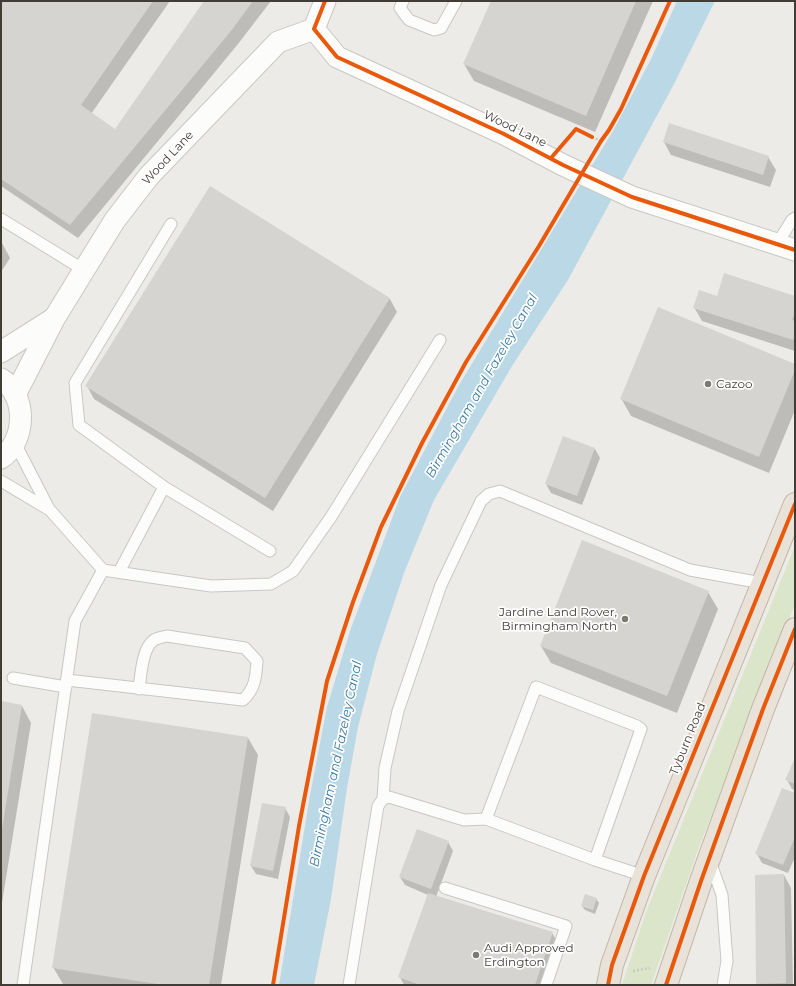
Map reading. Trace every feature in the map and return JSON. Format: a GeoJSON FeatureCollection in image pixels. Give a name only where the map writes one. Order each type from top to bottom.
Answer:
{"type":"FeatureCollection","features":[{"type":"Feature","properties":{"kind":"highway","name":"Tyburn Road"},"geometry":{"type":"LineString","coordinates":[[608,985],[612,965],[644,876],[795,504]]}},
{"type":"Feature","properties":{"kind":"highway"},"geometry":{"type":"LineString","coordinates":[[666,985],[709,858],[763,709],[795,629]]}},
{"type":"Feature","properties":{"kind":"street"},"geometry":{"type":"LineString","coordinates":[[314,29],[325,1]]}},
{"type":"Feature","properties":{"kind":"street","name":"Wood Lane"},"geometry":{"type":"LineString","coordinates":[[8,387],[54,319],[115,220],[149,176],[278,42],[314,29],[337,57],[504,134],[563,165],[632,197],[786,247]]}},
{"type":"Feature","properties":{"kind":"street","name":"Wood Lane"},"geometry":{"type":"LineString","coordinates":[[1,352],[54,319]]}},
{"type":"Feature","properties":{"kind":"street"},"geometry":{"type":"LineString","coordinates":[[1,458],[15,443],[20,422],[20,410],[8,387]]}},
{"type":"Feature","properties":{"kind":"lane"},"geometry":{"type":"LineString","coordinates":[[403,1],[400,8],[404,16],[434,30],[442,28],[456,1]]}},
{"type":"Feature","properties":{"kind":"lane"},"geometry":{"type":"LineString","coordinates":[[786,247],[792,220],[795,218]]}},
{"type":"Feature","properties":{"kind":"lane"},"geometry":{"type":"LineString","coordinates":[[1,219],[84,270]]}},
{"type":"Feature","properties":{"kind":"lane"},"geometry":{"type":"LineString","coordinates":[[171,224],[75,383],[79,425],[164,487],[270,551]]}},
{"type":"Feature","properties":{"kind":"lane"},"geometry":{"type":"LineString","coordinates":[[15,443],[49,509],[103,570],[211,586],[271,584],[293,571],[331,517],[440,340]]}},
{"type":"Feature","properties":{"kind":"lane"},"geometry":{"type":"LineString","coordinates":[[1,481],[49,509]]}},
{"type":"Feature","properties":{"kind":"lane"},"geometry":{"type":"LineString","coordinates":[[119,572],[164,487]]}},
{"type":"Feature","properties":{"kind":"lane"},"geometry":{"type":"LineString","coordinates":[[348,985],[378,806],[383,799],[385,768],[398,711],[441,585],[481,501],[489,494],[500,491],[690,570],[762,583]]}},
{"type":"Feature","properties":{"kind":"lane"},"geometry":{"type":"LineString","coordinates":[[23,985],[75,621],[103,570]]}},
{"type":"Feature","properties":{"kind":"lane"},"geometry":{"type":"LineString","coordinates":[[13,678],[243,700],[250,693],[256,680],[257,661],[245,648],[167,636],[154,640],[148,649],[142,666],[139,689]]}},
{"type":"Feature","properties":{"kind":"lane"},"geometry":{"type":"LineString","coordinates":[[486,819],[535,688],[538,687],[638,726],[641,729],[595,860]]}},
{"type":"Feature","properties":{"kind":"lane"},"geometry":{"type":"LineString","coordinates":[[383,799],[389,797],[464,820],[486,819],[595,860],[644,876]]}},
{"type":"Feature","properties":{"kind":"lane"},"geometry":{"type":"LineString","coordinates":[[709,858],[722,895],[727,961],[723,985]]}},
{"type":"Feature","properties":{"kind":"lane"},"geometry":{"type":"LineString","coordinates":[[445,888],[566,926],[546,985]]}},
{"type":"Feature","properties":{"kind":"path"},"geometry":{"type":"LineString","coordinates":[[586,134],[600,141]]}},
{"type":"Feature","properties":{"kind":"path"},"geometry":{"type":"LineString","coordinates":[[597,148],[600,141],[605,136]]}},
{"type":"Feature","properties":{"kind":"green space"},"geometry":{"type":"Polygon","coordinates":[[[795,546],[795,604],[699,847],[651,985],[622,985],[646,912],[795,546]]]}},
{"type":"Feature","properties":{"kind":"water","name":"Birmingham and Fazeley Canal"},"geometry":{"type":"Polygon","coordinates":[[[677,1],[715,1],[673,86],[568,280],[512,366],[434,500],[404,573],[377,654],[358,727],[347,788],[331,899],[314,985],[279,985],[310,795],[327,707],[350,631],[400,497],[459,385],[613,131],[652,57],[677,1]]]}},
{"type":"Feature","properties":{"kind":"building"},"geometry":{"type":"Polygon","coordinates":[[[1,1],[153,1],[81,105],[115,129],[204,1],[253,1],[231,31],[70,225],[1,179],[1,1]]]}},
{"type":"Feature","properties":{"kind":"building"},"geometry":{"type":"Polygon","coordinates":[[[491,1],[636,1],[586,116],[463,64],[491,1]]]}},
{"type":"Feature","properties":{"kind":"building"},"geometry":{"type":"Polygon","coordinates":[[[669,123],[769,156],[763,175],[663,142],[669,123]]]}},
{"type":"Feature","properties":{"kind":"building"},"geometry":{"type":"Polygon","coordinates":[[[210,186],[390,298],[265,498],[85,386],[210,186]]]}},
{"type":"Feature","properties":{"kind":"building"},"geometry":{"type":"Polygon","coordinates":[[[724,273],[795,296],[795,312],[792,320],[795,321],[795,334],[793,340],[693,308],[699,290],[717,296],[724,273]]]}},
{"type":"Feature","properties":{"kind":"building","name":"Cazoo"},"geometry":{"type":"Polygon","coordinates":[[[658,307],[795,364],[795,370],[759,457],[620,399],[658,307]]]}},
{"type":"Feature","properties":{"kind":"building"},"geometry":{"type":"Polygon","coordinates":[[[563,436],[595,448],[577,496],[545,484],[563,436]]]}},
{"type":"Feature","properties":{"kind":"building","name":"Jardine Land Rover, Birmingham North"},"geometry":{"type":"Polygon","coordinates":[[[582,540],[709,591],[667,696],[540,646],[582,540]]]}},
{"type":"Feature","properties":{"kind":"building"},"geometry":{"type":"Polygon","coordinates":[[[1,701],[22,705],[2,829],[1,829],[1,701]]]}},
{"type":"Feature","properties":{"kind":"building"},"geometry":{"type":"Polygon","coordinates":[[[92,713],[248,737],[209,985],[164,985],[52,968],[92,713]]]}},
{"type":"Feature","properties":{"kind":"building"},"geometry":{"type":"Polygon","coordinates":[[[795,758],[795,784],[785,780],[795,758]]]}},
{"type":"Feature","properties":{"kind":"building"},"geometry":{"type":"Polygon","coordinates":[[[782,788],[795,793],[795,837],[783,865],[755,854],[782,788]]]}},
{"type":"Feature","properties":{"kind":"building"},"geometry":{"type":"Polygon","coordinates":[[[262,803],[286,807],[273,871],[250,866],[262,803]]]}},
{"type":"Feature","properties":{"kind":"building"},"geometry":{"type":"Polygon","coordinates":[[[417,829],[449,841],[431,889],[399,877],[417,829]]]}},
{"type":"Feature","properties":{"kind":"building"},"geometry":{"type":"Polygon","coordinates":[[[784,874],[786,983],[756,984],[755,875],[784,874]]]}},
{"type":"Feature","properties":{"kind":"building","name":"Audi Approved Erdington"},"geometry":{"type":"Polygon","coordinates":[[[428,893],[553,932],[535,985],[420,985],[398,977],[428,893]]]}},
{"type":"Feature","properties":{"kind":"building"},"geometry":{"type":"Polygon","coordinates":[[[585,894],[597,898],[593,910],[581,906],[585,894]]]}},
{"type":"Feature","properties":{"kind":"cycle path"},"geometry":{"type":"LineString","coordinates":[[325,1],[314,29],[337,57],[504,134],[563,165],[632,197],[795,250]]}},
{"type":"Feature","properties":{"kind":"cycle path"},"geometry":{"type":"LineString","coordinates":[[273,985],[299,826],[327,681],[353,602],[381,527],[422,443],[466,362],[539,246],[621,109],[670,1]]}},
{"type":"Feature","properties":{"kind":"cycle path"},"geometry":{"type":"LineString","coordinates":[[551,158],[576,129],[592,137]]}},
{"type":"Feature","properties":{"kind":"cycle path"},"geometry":{"type":"LineString","coordinates":[[608,985],[612,965],[644,876],[795,504]]}},
{"type":"Feature","properties":{"kind":"cycle path"},"geometry":{"type":"LineString","coordinates":[[666,985],[701,881],[763,709],[795,629]]}},
{"type":"Feature","properties":{"kind":"place","name":"Cazoo"},"geometry":{"type":"Point","coordinates":[708,384]}},
{"type":"Feature","properties":{"kind":"place","name":"Jardine Land Rover, Birmingham North"},"geometry":{"type":"Point","coordinates":[625,619]}},
{"type":"Feature","properties":{"kind":"place","name":"Audi Approved Erdington"},"geometry":{"type":"Point","coordinates":[476,955]}}]}
